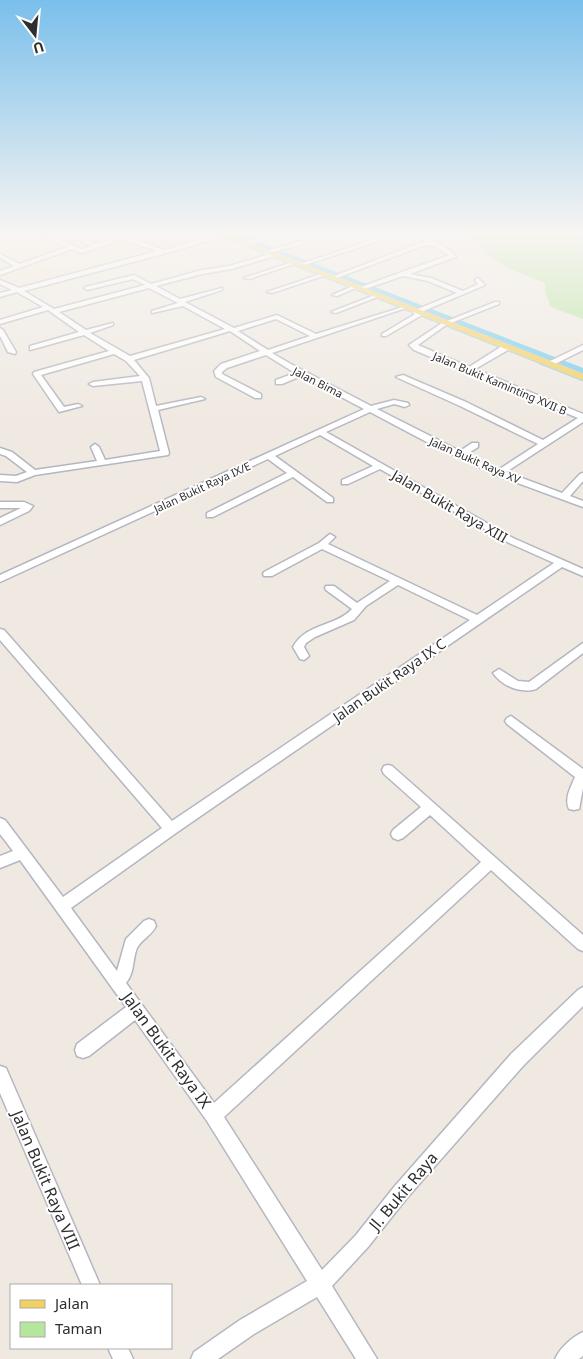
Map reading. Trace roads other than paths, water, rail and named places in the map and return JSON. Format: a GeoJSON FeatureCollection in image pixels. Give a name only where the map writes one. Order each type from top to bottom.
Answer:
{"type":"FeatureCollection","features":[{"type":"Feature","properties":{"kind":"main road"},"geometry":{"type":"LineString","coordinates":[[383,298],[450,321],[505,348],[552,362],[583,377]]}},
{"type":"Feature","properties":{"kind":"street"},"geometry":{"type":"LineString","coordinates":[[0,478],[17,479],[34,473],[165,453],[145,378],[132,362],[32,298]]}},
{"type":"Feature","properties":{"kind":"street"},"geometry":{"type":"LineString","coordinates":[[0,322],[98,298]]}},
{"type":"Feature","properties":{"kind":"street","name":"Jalan Bima"},"geometry":{"type":"LineString","coordinates":[[176,298],[232,330],[301,373],[370,409]]}},
{"type":"Feature","properties":{"kind":"street"},"geometry":{"type":"LineString","coordinates":[[154,312],[192,298]]}},
{"type":"Feature","properties":{"kind":"street"},"geometry":{"type":"LineString","coordinates":[[334,312],[370,298]]}},
{"type":"Feature","properties":{"kind":"street"},"geometry":{"type":"LineString","coordinates":[[384,335],[420,311],[450,298]]}},
{"type":"Feature","properties":{"kind":"street"},"geometry":{"type":"LineString","coordinates":[[450,321],[497,303]]}},
{"type":"Feature","properties":{"kind":"street"},"geometry":{"type":"LineString","coordinates":[[258,396],[219,375],[218,371],[237,361],[404,307]]}},
{"type":"Feature","properties":{"kind":"street"},"geometry":{"type":"LineString","coordinates":[[132,362],[277,317],[315,336]]}},
{"type":"Feature","properties":{"kind":"street","name":"Jalan Bukit Kaminting XVII B"},"geometry":{"type":"LineString","coordinates":[[450,321],[413,345],[416,348],[583,418]]}},
{"type":"Feature","properties":{"kind":"street"},"geometry":{"type":"LineString","coordinates":[[34,348],[111,324]]}},
{"type":"Feature","properties":{"kind":"street"},"geometry":{"type":"LineString","coordinates":[[0,330],[12,352]]}},
{"type":"Feature","properties":{"kind":"street"},"geometry":{"type":"LineString","coordinates":[[552,362],[583,346]]}},
{"type":"Feature","properties":{"kind":"street"},"geometry":{"type":"LineString","coordinates":[[469,370],[505,348]]}},
{"type":"Feature","properties":{"kind":"street"},"geometry":{"type":"LineString","coordinates":[[78,406],[62,410],[37,374],[115,351]]}},
{"type":"Feature","properties":{"kind":"street"},"geometry":{"type":"LineString","coordinates":[[279,382],[301,373]]}},
{"type":"Feature","properties":{"kind":"street"},"geometry":{"type":"LineString","coordinates":[[400,377],[463,404],[542,443]]}},
{"type":"Feature","properties":{"kind":"street"},"geometry":{"type":"LineString","coordinates":[[93,384],[145,378]]}},
{"type":"Feature","properties":{"kind":"street"},"geometry":{"type":"LineString","coordinates":[[152,409],[201,399]]}},
{"type":"Feature","properties":{"kind":"street","name":"Jalan Bukit Raya IX/E"},"geometry":{"type":"LineString","coordinates":[[0,579],[370,409],[394,402],[405,404]]}},
{"type":"Feature","properties":{"kind":"street","name":"Jalan Bukit Raya XV"},"geometry":{"type":"LineString","coordinates":[[370,409],[499,473],[583,504]]}},
{"type":"Feature","properties":{"kind":"street"},"geometry":{"type":"LineString","coordinates":[[499,473],[542,443],[583,418]]}},
{"type":"Feature","properties":{"kind":"street","name":"Jalan Bukit Raya XIII"},"geometry":{"type":"LineString","coordinates":[[320,432],[510,540],[583,573]]}},
{"type":"Feature","properties":{"kind":"street"},"geometry":{"type":"LineString","coordinates":[[460,455],[475,445]]}},
{"type":"Feature","properties":{"kind":"street"},"geometry":{"type":"LineString","coordinates":[[95,447],[102,463]]}},
{"type":"Feature","properties":{"kind":"street"},"geometry":{"type":"LineString","coordinates":[[0,451],[12,456],[34,473]]}},
{"type":"Feature","properties":{"kind":"street"},"geometry":{"type":"LineString","coordinates":[[270,456],[330,500]]}},
{"type":"Feature","properties":{"kind":"street"},"geometry":{"type":"LineString","coordinates":[[346,482],[380,466]]}},
{"type":"Feature","properties":{"kind":"street"},"geometry":{"type":"LineString","coordinates":[[210,515],[293,473]]}},
{"type":"Feature","properties":{"kind":"street"},"geometry":{"type":"LineString","coordinates":[[564,497],[583,476]]}},
{"type":"Feature","properties":{"kind":"street"},"geometry":{"type":"LineString","coordinates":[[0,505],[28,506],[26,510],[0,522]]}},
{"type":"Feature","properties":{"kind":"street"},"geometry":{"type":"LineString","coordinates":[[268,574],[322,545],[330,537]]}},
{"type":"Feature","properties":{"kind":"street"},"geometry":{"type":"LineString","coordinates":[[322,545],[477,620]]}},
{"type":"Feature","properties":{"kind":"street","name":"Jalan Bukit Raya IX C"},"geometry":{"type":"LineString","coordinates":[[62,906],[171,828],[561,563]]}},
{"type":"Feature","properties":{"kind":"street"},"geometry":{"type":"LineString","coordinates":[[304,656],[298,647],[302,640],[326,627],[346,620],[358,608],[398,581]]}},
{"type":"Feature","properties":{"kind":"street"},"geometry":{"type":"LineString","coordinates":[[330,588],[358,608]]}},
{"type":"Feature","properties":{"kind":"street"},"geometry":{"type":"LineString","coordinates":[[0,633],[55,698],[171,828]]}},
{"type":"Feature","properties":{"kind":"street"},"geometry":{"type":"LineString","coordinates":[[499,673],[516,686],[522,688],[532,686],[583,647]]}},
{"type":"Feature","properties":{"kind":"street"},"geometry":{"type":"LineString","coordinates":[[511,721],[582,774],[574,794],[574,805]]}},
{"type":"Feature","properties":{"kind":"street"},"geometry":{"type":"LineString","coordinates":[[388,770],[583,944]]}},
{"type":"Feature","properties":{"kind":"street"},"geometry":{"type":"LineString","coordinates":[[398,834],[430,807]]}},
{"type":"Feature","properties":{"kind":"street","name":"Jalan Bukit Raya IX"},"geometry":{"type":"LineString","coordinates":[[0,824],[168,1050],[213,1114],[367,1359]]}},
{"type":"Feature","properties":{"kind":"street"},"geometry":{"type":"LineString","coordinates":[[0,862],[23,853]]}},
{"type":"Feature","properties":{"kind":"street"},"geometry":{"type":"LineString","coordinates":[[213,1114],[490,862]]}},
{"type":"Feature","properties":{"kind":"street"},"geometry":{"type":"LineString","coordinates":[[118,982],[125,973],[131,944],[148,926]]}},
{"type":"Feature","properties":{"kind":"street","name":"Jl. Bukit Raya"},"geometry":{"type":"LineString","coordinates":[[201,1359],[247,1327],[321,1284],[362,1241],[400,1193],[511,1067],[583,996]]}},
{"type":"Feature","properties":{"kind":"street"},"geometry":{"type":"LineString","coordinates":[[83,1050],[136,1009]]}},
{"type":"Feature","properties":{"kind":"street","name":"Jalan Bukit Raya VIII"},"geometry":{"type":"LineString","coordinates":[[0,1074],[91,1284]]}},
{"type":"Feature","properties":{"kind":"street"},"geometry":{"type":"LineString","coordinates":[[565,1359],[583,1342]]}},
{"type":"Feature","properties":{"kind":"water"},"geometry":{"type":"Polygon","coordinates":[[[392,298],[404,298],[583,368],[583,374],[392,298]]]}},
{"type":"Feature","properties":{"kind":"waterway"},"geometry":{"type":"LineString","coordinates":[[378,298],[543,364]]}},
{"type":"Feature","properties":{"kind":"waterway"},"geometry":{"type":"LineString","coordinates":[[540,363],[583,380]]}}]}
